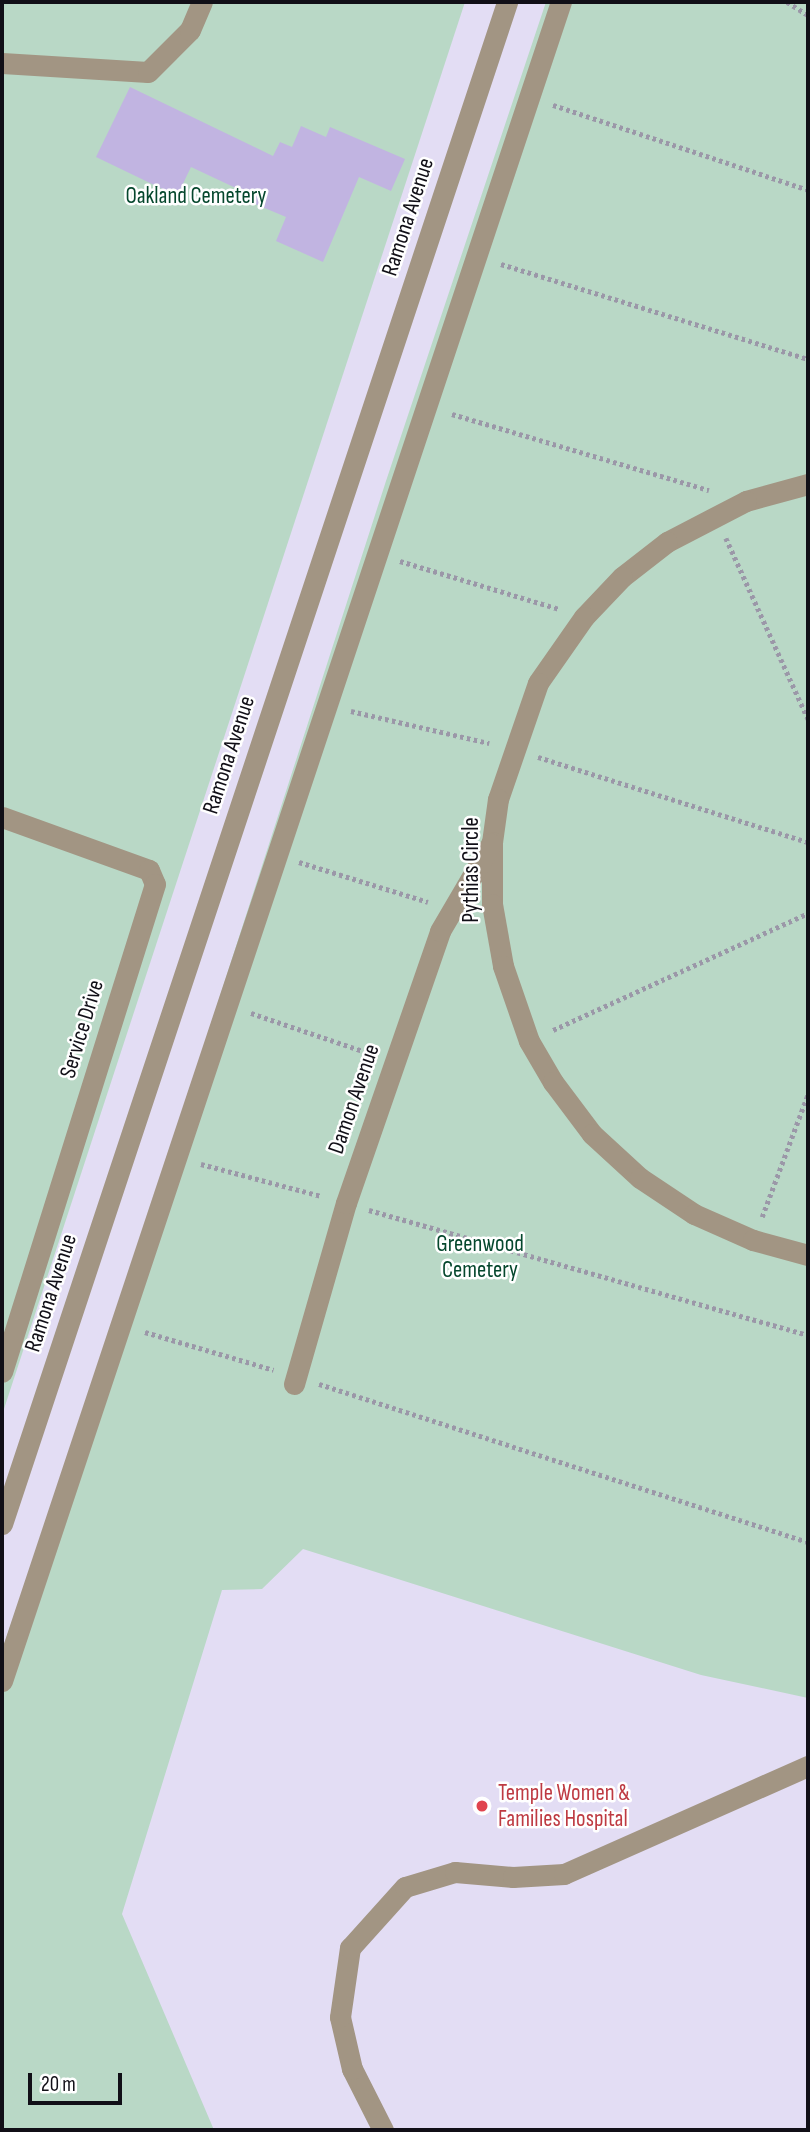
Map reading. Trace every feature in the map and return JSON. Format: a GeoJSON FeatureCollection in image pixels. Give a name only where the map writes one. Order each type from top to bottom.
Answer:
{"type":"FeatureCollection","features":[{"type":"Feature","properties":{"kind":"street"},"geometry":{"type":"LineString","coordinates":[[2,63],[148,72],[190,30],[202,2]]}},
{"type":"Feature","properties":{"kind":"street","name":"Ramona Avenue"},"geometry":{"type":"LineString","coordinates":[[2,1524],[507,2]]}},
{"type":"Feature","properties":{"kind":"street"},"geometry":{"type":"LineString","coordinates":[[2,1681],[561,2]]}},
{"type":"Feature","properties":{"kind":"street","name":"Pythias Circle"},"geometry":{"type":"LineString","coordinates":[[808,484],[747,501],[715,514],[667,542],[622,576],[584,617],[538,683],[513,748],[498,799],[492,842],[492,904],[503,966],[530,1041],[553,1083],[592,1134],[640,1178],[694,1214],[754,1240],[808,1255]]}},
{"type":"Feature","properties":{"kind":"street","name":"Service Drive"},"geometry":{"type":"LineString","coordinates":[[2,817],[149,870],[155,884],[4,1359]]}},
{"type":"Feature","properties":{"kind":"street","name":"Damon Avenue"},"geometry":{"type":"LineString","coordinates":[[294,1380],[346,1203],[440,931],[492,842]]}},
{"type":"Feature","properties":{"kind":"street"},"geometry":{"type":"LineString","coordinates":[[383,2130],[352,2069],[340,2017],[350,1948],[405,1887],[455,1872],[513,1877],[564,1874],[808,1766]]}},
{"type":"Feature","properties":{"kind":"path"},"geometry":{"type":"LineString","coordinates":[[787,2],[808,15]]}},
{"type":"Feature","properties":{"kind":"path"},"geometry":{"type":"LineString","coordinates":[[530,97],[808,190]]}},
{"type":"Feature","properties":{"kind":"path"},"geometry":{"type":"LineString","coordinates":[[476,257],[808,359]]}},
{"type":"Feature","properties":{"kind":"path"},"geometry":{"type":"LineString","coordinates":[[426,406],[747,501]]}},
{"type":"Feature","properties":{"kind":"path"},"geometry":{"type":"LineString","coordinates":[[715,514],[808,719]]}},
{"type":"Feature","properties":{"kind":"path"},"geometry":{"type":"LineString","coordinates":[[377,554],[584,617]]}},
{"type":"Feature","properties":{"kind":"path"},"geometry":{"type":"LineString","coordinates":[[327,706],[513,748],[808,842]]}},
{"type":"Feature","properties":{"kind":"path"},"geometry":{"type":"LineString","coordinates":[[277,855],[452,910]]}},
{"type":"Feature","properties":{"kind":"path"},"geometry":{"type":"LineString","coordinates":[[530,1041],[808,913]]}},
{"type":"Feature","properties":{"kind":"path"},"geometry":{"type":"LineString","coordinates":[[227,1005],[394,1061]]}},
{"type":"Feature","properties":{"kind":"path"},"geometry":{"type":"LineString","coordinates":[[754,1240],[808,1094]]}},
{"type":"Feature","properties":{"kind":"path"},"geometry":{"type":"LineString","coordinates":[[176,1157],[808,1335]]}},
{"type":"Feature","properties":{"kind":"path"},"geometry":{"type":"LineString","coordinates":[[120,1325],[808,1542]]}},
{"type":"Feature","properties":{"kind":"green space","name":"Oakland Cemetery"},"geometry":{"type":"Polygon","coordinates":[[[2,2],[465,2],[2,1415],[2,2]]]}},
{"type":"Feature","properties":{"kind":"green space","name":"Greenwood Cemetery"},"geometry":{"type":"Polygon","coordinates":[[[546,2],[808,2],[808,1698],[701,1675],[303,1549],[262,1589],[222,1590],[122,1914],[214,2130],[2,2130],[2,1650],[111,1334],[386,481],[546,2]]]}},
{"type":"Feature","properties":{"kind":"building"},"geometry":{"type":"Polygon","coordinates":[[[130,87],[273,156],[280,142],[292,147],[301,126],[326,137],[330,127],[405,159],[391,191],[359,177],[323,262],[276,241],[286,217],[253,203],[255,197],[191,167],[177,196],[96,157],[130,87]]]}},
{"type":"Feature","properties":{"kind":"place","name":"Temple Women & Families Hospital"},"geometry":{"type":"Point","coordinates":[482,1806]}}]}
